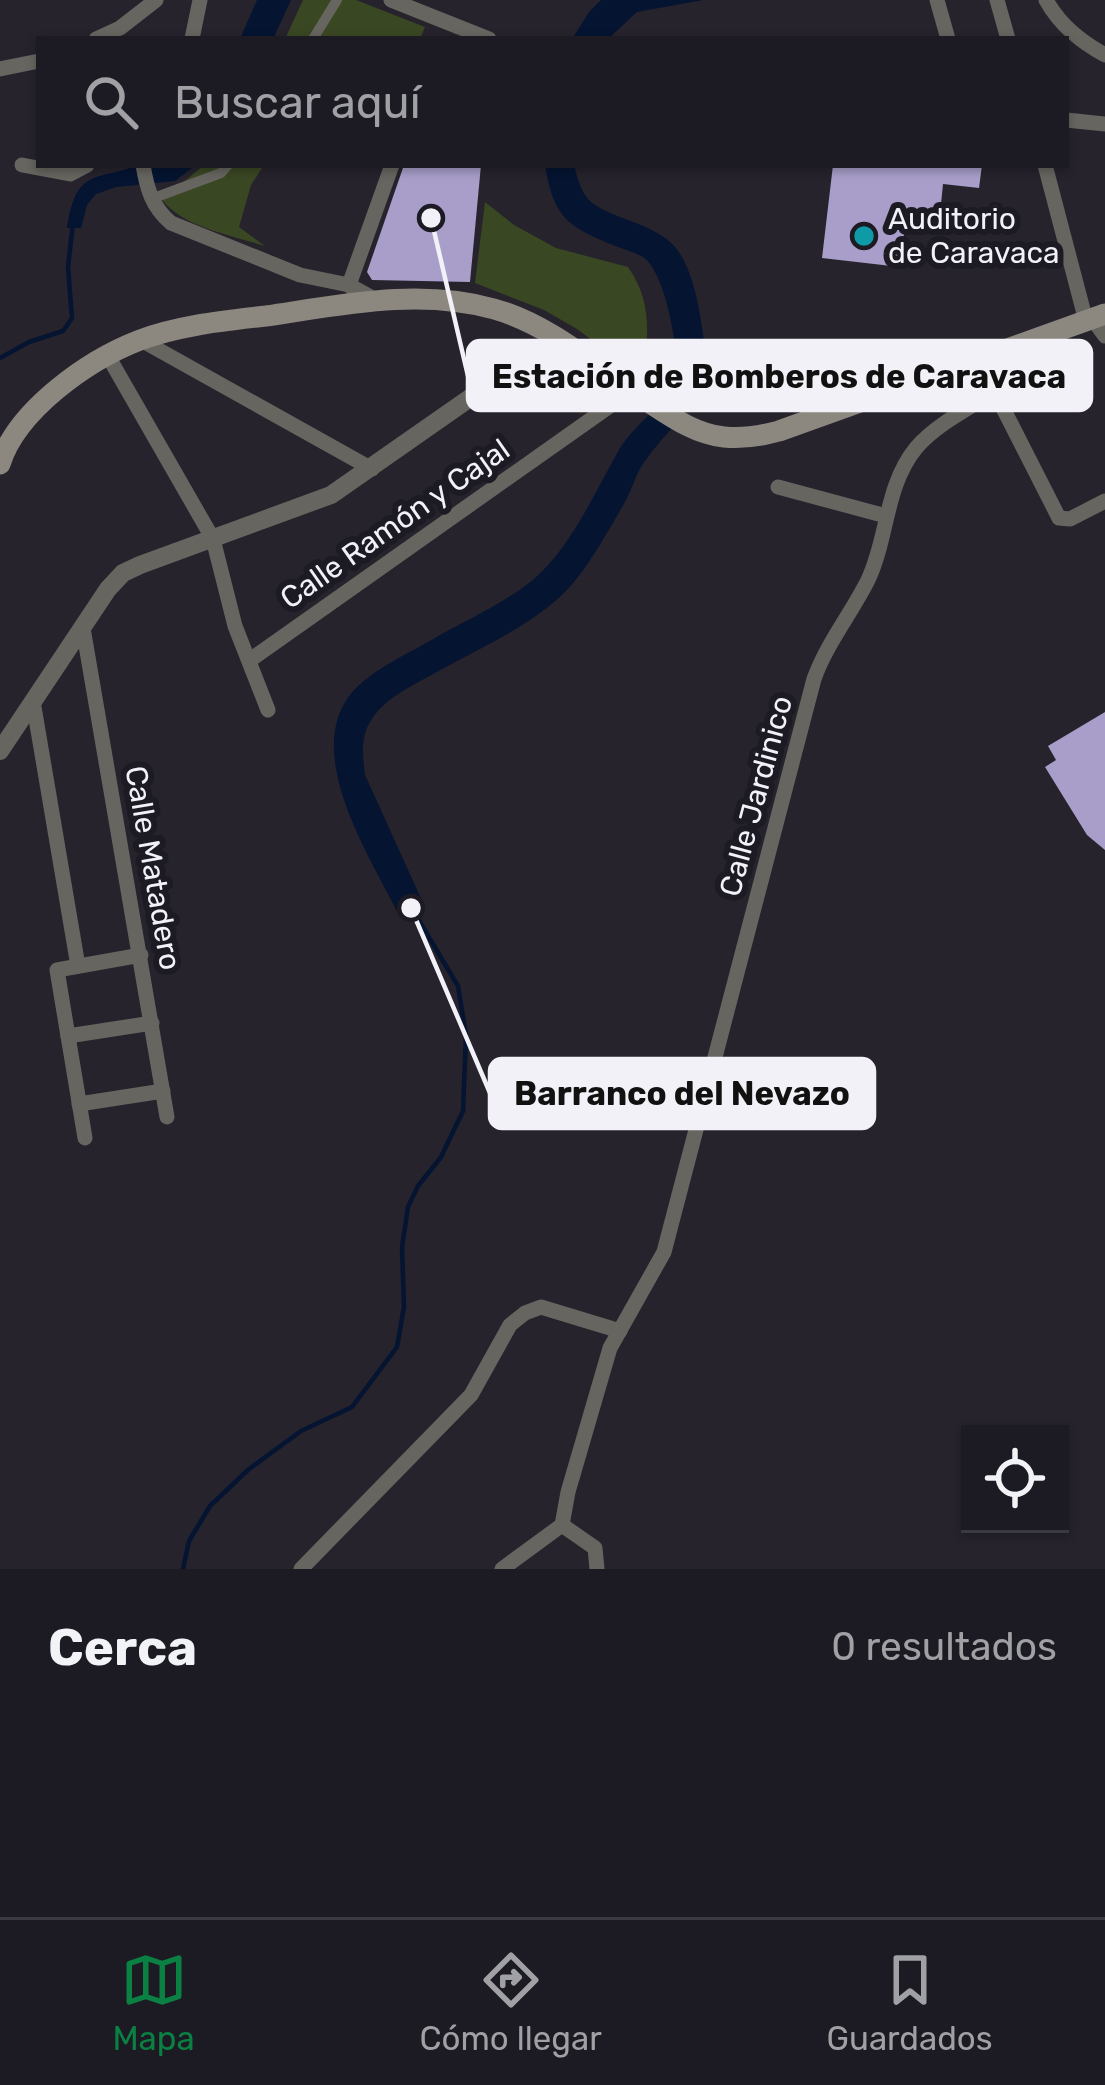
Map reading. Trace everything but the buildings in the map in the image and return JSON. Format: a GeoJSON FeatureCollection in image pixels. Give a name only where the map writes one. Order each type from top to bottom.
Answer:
{"type":"FeatureCollection","features":[{"type":"Feature","properties":{"kind":"main road"},"geometry":{"type":"LineString","coordinates":[[0,464],[11,437],[34,408],[109,356],[141,340],[345,295],[378,301],[438,299],[476,304],[521,318],[692,428],[727,437],[765,435],[1030,340],[1097,322]]}},
{"type":"Feature","properties":{"kind":"street"},"geometry":{"type":"LineString","coordinates":[[103,36],[156,0]]}},
{"type":"Feature","properties":{"kind":"street"},"geometry":{"type":"LineString","coordinates":[[193,36],[200,0]]}},
{"type":"Feature","properties":{"kind":"street"},"geometry":{"type":"LineString","coordinates":[[316,36],[338,0]]}},
{"type":"Feature","properties":{"kind":"street"},"geometry":{"type":"LineString","coordinates":[[391,0],[481,36]]}},
{"type":"Feature","properties":{"kind":"street"},"geometry":{"type":"LineString","coordinates":[[937,0],[947,36]]}},
{"type":"Feature","properties":{"kind":"street"},"geometry":{"type":"LineString","coordinates":[[997,0],[1007,36]]}},
{"type":"Feature","properties":{"kind":"street"},"geometry":{"type":"LineString","coordinates":[[1046,0],[1056,19],[1105,55]]}},
{"type":"Feature","properties":{"kind":"street"},"geometry":{"type":"LineString","coordinates":[[438,36],[443,22]]}},
{"type":"Feature","properties":{"kind":"street"},"geometry":{"type":"LineString","coordinates":[[0,69],[36,62]]}},
{"type":"Feature","properties":{"kind":"street"},"geometry":{"type":"LineString","coordinates":[[1069,120],[1105,124]]}},
{"type":"Feature","properties":{"kind":"street"},"geometry":{"type":"LineString","coordinates":[[22,165],[36,168]]}},
{"type":"Feature","properties":{"kind":"street"},"geometry":{"type":"LineString","coordinates":[[38,168],[70,174],[81,168]]}},
{"type":"Feature","properties":{"kind":"street"},"geometry":{"type":"LineString","coordinates":[[143,168],[160,214],[171,223],[327,281],[345,295],[391,168]]}},
{"type":"Feature","properties":{"kind":"street"},"geometry":{"type":"LineString","coordinates":[[149,192],[225,168]]}},
{"type":"Feature","properties":{"kind":"street"},"geometry":{"type":"LineString","coordinates":[[1047,168],[1097,322]]}},
{"type":"Feature","properties":{"kind":"street"},"geometry":{"type":"LineString","coordinates":[[299,274],[313,305]]}},
{"type":"Feature","properties":{"kind":"street"},"geometry":{"type":"LineString","coordinates":[[313,305],[314,290],[327,281]]}},
{"type":"Feature","properties":{"kind":"street"},"geometry":{"type":"LineString","coordinates":[[0,751],[123,573],[346,487],[556,338]]}},
{"type":"Feature","properties":{"kind":"street"},"geometry":{"type":"LineString","coordinates":[[141,340],[372,469]]}},
{"type":"Feature","properties":{"kind":"street","name":"Calle Jardinico"},"geometry":{"type":"LineString","coordinates":[[562,1525],[610,1348],[664,1252],[814,679],[828,645],[868,579],[900,474],[914,451],[932,432],[1035,362],[1030,340]]}},
{"type":"Feature","properties":{"kind":"street"},"geometry":{"type":"LineString","coordinates":[[109,356],[213,539],[235,626],[268,710]]}},
{"type":"Feature","properties":{"kind":"street"},"geometry":{"type":"LineString","coordinates":[[983,356],[1058,518],[1070,519],[1105,501]]}},
{"type":"Feature","properties":{"kind":"street","name":"Calle Ramón y Cajal"},"geometry":{"type":"LineString","coordinates":[[250,660],[636,394]]}},
{"type":"Feature","properties":{"kind":"street"},"geometry":{"type":"LineString","coordinates":[[778,487],[886,516]]}},
{"type":"Feature","properties":{"kind":"street","name":"Calle Matadero"},"geometry":{"type":"LineString","coordinates":[[83,628],[167,1118]]}},
{"type":"Feature","properties":{"kind":"street"},"geometry":{"type":"LineString","coordinates":[[34,701],[79,967]]}},
{"type":"Feature","properties":{"kind":"street"},"geometry":{"type":"LineString","coordinates":[[85,1138],[57,970],[141,955]]}},
{"type":"Feature","properties":{"kind":"street"},"geometry":{"type":"LineString","coordinates":[[68,1036],[152,1023]]}},
{"type":"Feature","properties":{"kind":"street"},"geometry":{"type":"LineString","coordinates":[[79,1104],[163,1091]]}},
{"type":"Feature","properties":{"kind":"street"},"geometry":{"type":"LineString","coordinates":[[301,1569],[471,1395],[510,1324],[525,1312],[541,1306],[620,1331]]}},
{"type":"Feature","properties":{"kind":"street"},"geometry":{"type":"LineString","coordinates":[[502,1569],[562,1525],[595,1548],[597,1569]]}},
{"type":"Feature","properties":{"kind":"shaded area"},"geometry":{"type":"Polygon","coordinates":[[[557,351],[606,391],[581,415],[522,374],[557,351]]]}},
{"type":"Feature","properties":{"kind":"green space"},"geometry":{"type":"Polygon","coordinates":[[[303,0],[356,0],[425,27],[421,36],[286,36],[303,0]]]}},
{"type":"Feature","properties":{"kind":"green space"},"geometry":{"type":"Polygon","coordinates":[[[200,168],[262,168],[251,185],[239,227],[265,246],[196,224],[162,200],[200,168]]]}},
{"type":"Feature","properties":{"kind":"green space"},"geometry":{"type":"Polygon","coordinates":[[[485,202],[556,248],[628,267],[645,307],[643,378],[544,310],[475,283],[485,202]]]}},
{"type":"Feature","properties":{"kind":"water"},"geometry":{"type":"Polygon","coordinates":[[[257,0],[291,0],[274,36],[241,36],[257,0]]]}},
{"type":"Feature","properties":{"kind":"water"},"geometry":{"type":"Polygon","coordinates":[[[601,0],[703,0],[637,12],[611,36],[574,36],[601,0]]]}},
{"type":"Feature","properties":{"kind":"water"},"geometry":{"type":"Polygon","coordinates":[[[129,168],[192,168],[175,181],[116,187],[96,194],[87,205],[81,228],[67,228],[82,186],[129,168]]]}},
{"type":"Feature","properties":{"kind":"water"},"geometry":{"type":"Polygon","coordinates":[[[546,168],[575,168],[588,199],[675,247],[687,267],[698,305],[704,341],[702,381],[687,410],[641,467],[606,535],[566,591],[520,626],[399,693],[370,722],[363,741],[365,775],[423,903],[400,917],[345,803],[334,742],[339,714],[355,689],[374,673],[534,579],[560,551],[626,440],[674,380],[675,343],[668,308],[651,265],[576,227],[553,198],[546,168]]]}},
{"type":"Feature","properties":{"kind":"waterway"},"geometry":{"type":"LineString","coordinates":[[0,358],[63,331],[72,318],[68,267],[73,223]]}},
{"type":"Feature","properties":{"kind":"waterway"},"geometry":{"type":"LineString","coordinates":[[183,1569],[189,1541],[210,1506],[249,1469],[301,1431],[352,1407],[397,1347],[404,1307],[402,1247],[408,1207],[441,1157],[463,1111],[466,1035],[458,986],[412,909]]}},
{"type":"Feature","properties":{"kind":"place","name":"Estación de Bomberos de Caravaca"},"geometry":{"type":"Point","coordinates":[431,218]}},
{"type":"Feature","properties":{"kind":"place","name":"Auditorio de Caravaca"},"geometry":{"type":"Point","coordinates":[864,236]}},
{"type":"Feature","properties":{"kind":"place","name":"Barranco del Nevazo"},"geometry":{"type":"Point","coordinates":[411,908]}}]}
